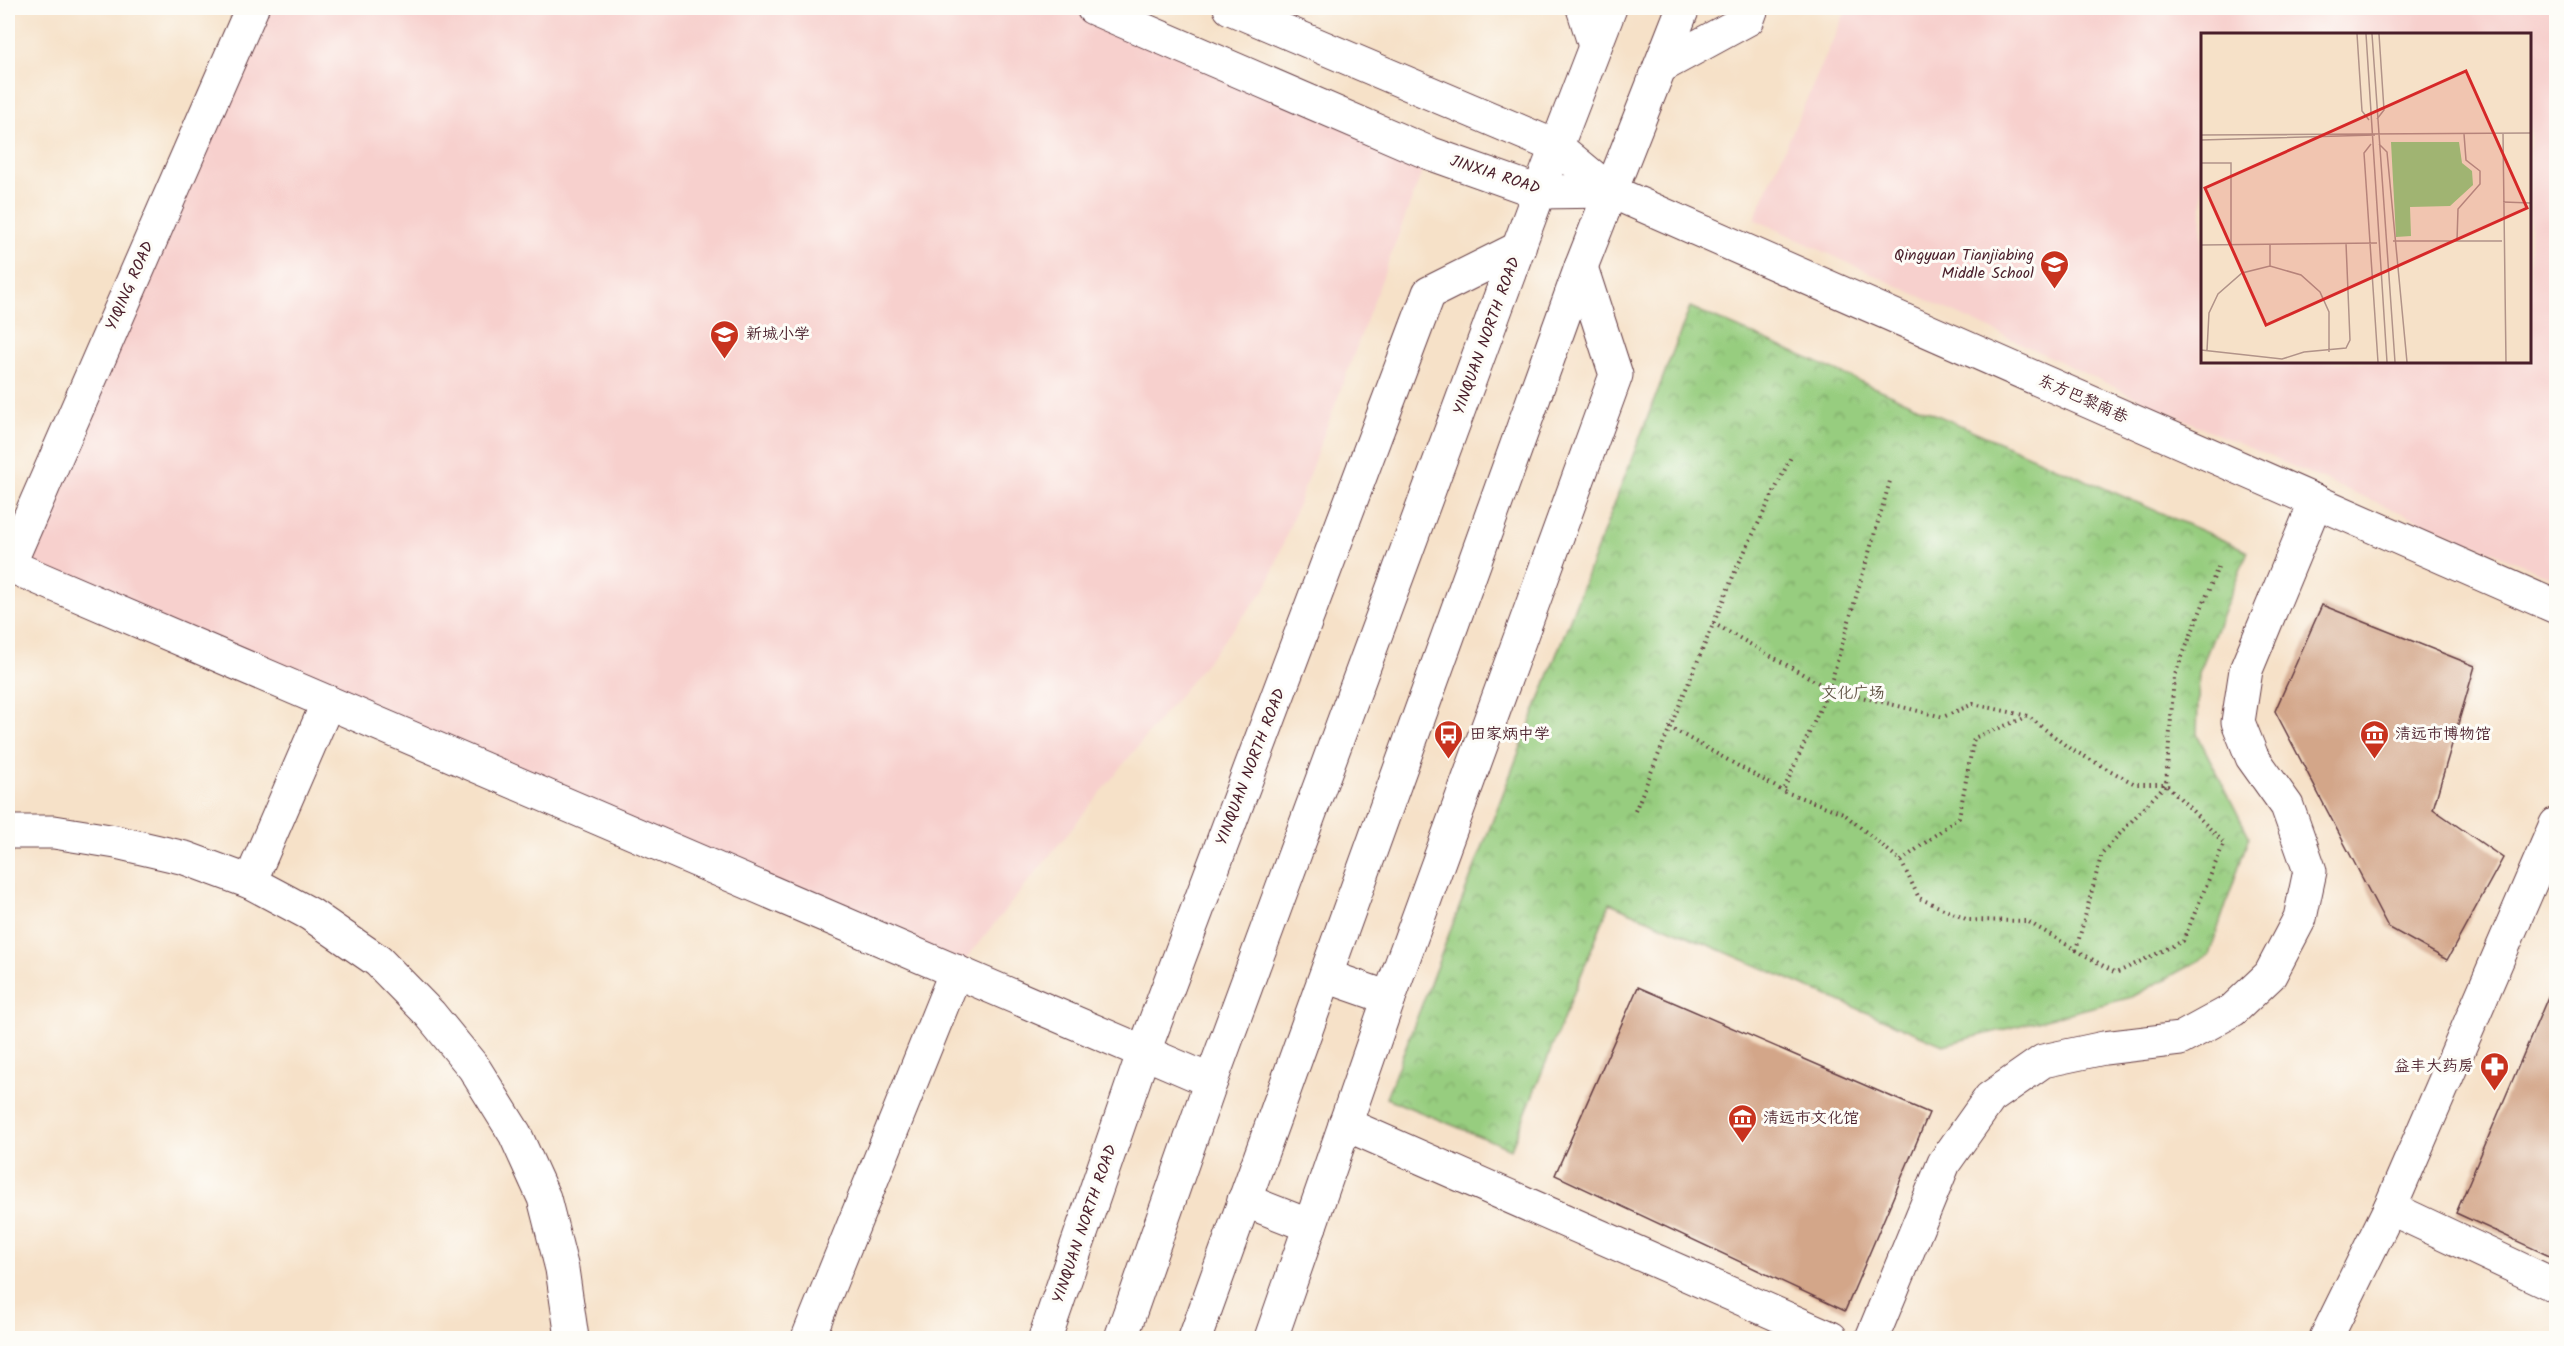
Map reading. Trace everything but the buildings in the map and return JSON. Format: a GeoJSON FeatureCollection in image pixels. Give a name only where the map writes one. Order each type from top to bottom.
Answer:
{"type":"FeatureCollection","features":[{"type":"Feature","properties":{"kind":"street","name":"YIQING ROAD"},"geometry":{"type":"LineString","coordinates":[[8,565],[252,8]]}},
{"type":"Feature","properties":{"kind":"street","name":"JINXIA ROAD"},"geometry":{"type":"LineString","coordinates":[[1094,8],[1429,153],[1539,192],[1610,190]]}},
{"type":"Feature","properties":{"kind":"street"},"geometry":{"type":"LineString","coordinates":[[1230,8],[1557,147],[1610,190]]}},
{"type":"Feature","properties":{"kind":"street"},"geometry":{"type":"LineString","coordinates":[[1583,8],[1595,46]]}},
{"type":"Feature","properties":{"kind":"street","name":"YINQUAN NORTH ROAD"},"geometry":{"type":"LineString","coordinates":[[1121,1338],[1211,1081],[1539,192],[1610,8]]}},
{"type":"Feature","properties":{"kind":"street"},"geometry":{"type":"LineString","coordinates":[[1196,1338],[1581,267],[1683,8]]}},
{"type":"Feature","properties":{"kind":"street"},"geometry":{"type":"LineString","coordinates":[[1660,68],[1748,19],[1752,8]]}},
{"type":"Feature","properties":{"kind":"street","name":"东方巴黎南巷"},"geometry":{"type":"LineString","coordinates":[[1610,190],[2556,607]]}},
{"type":"Feature","properties":{"kind":"street","name":"YINQUAN NORTH ROAD"},"geometry":{"type":"LineString","coordinates":[[1045,1338],[1143,1054],[1429,293],[1519,248]]}},
{"type":"Feature","properties":{"kind":"street"},"geometry":{"type":"LineString","coordinates":[[1271,1338],[1389,998],[1616,375],[1581,267]]}},
{"type":"Feature","properties":{"kind":"street"},"geometry":{"type":"LineString","coordinates":[[1872,1338],[1944,1163],[1990,1098],[2043,1061],[2104,1047],[2180,1039],[2233,1010],[2270,975],[2300,918],[2310,871],[2287,806],[2252,757],[2238,722],[2246,670],[2316,501]]}},
{"type":"Feature","properties":{"kind":"street"},"geometry":{"type":"LineString","coordinates":[[8,565],[956,971],[1143,1054],[1211,1081]]}},
{"type":"Feature","properties":{"kind":"street"},"geometry":{"type":"LineString","coordinates":[[250,882],[328,702]]}},
{"type":"Feature","properties":{"kind":"street"},"geometry":{"type":"LineString","coordinates":[[2326,1338],[2390,1208],[2556,824]]}},
{"type":"Feature","properties":{"kind":"street"},"geometry":{"type":"LineString","coordinates":[[8,832],[54,832],[116,842],[185,858],[250,882],[310,914],[378,961],[430,1014],[474,1068],[515,1134],[544,1198],[562,1269],[572,1338]]}},
{"type":"Feature","properties":{"kind":"street"},"geometry":{"type":"LineString","coordinates":[[808,1338],[956,971]]}},
{"type":"Feature","properties":{"kind":"street"},"geometry":{"type":"LineString","coordinates":[[1326,976],[1389,998]]}},
{"type":"Feature","properties":{"kind":"street"},"geometry":{"type":"LineString","coordinates":[[1345,1124],[1831,1338]]}},
{"type":"Feature","properties":{"kind":"street"},"geometry":{"type":"LineString","coordinates":[[1244,1200],[1310,1226]]}},
{"type":"Feature","properties":{"kind":"street"},"geometry":{"type":"LineString","coordinates":[[2390,1208],[2556,1286]]}},
{"type":"Feature","properties":{"kind":"path"},"geometry":{"type":"LineString","coordinates":[[1635,811],[1737,567],[1792,455]]}},
{"type":"Feature","properties":{"kind":"path"},"geometry":{"type":"LineString","coordinates":[[1783,791],[1829,689],[1890,481]]}},
{"type":"Feature","properties":{"kind":"path"},"geometry":{"type":"LineString","coordinates":[[2076,950],[2102,853],[2166,784],[2174,676],[2218,567]]}},
{"type":"Feature","properties":{"kind":"path"},"geometry":{"type":"LineString","coordinates":[[1669,727],[1783,791],[1843,813],[1901,861],[1918,898],[1968,920],[2027,921],[2116,973],[2183,941],[2224,843],[2166,784],[2135,784],[2069,748],[2028,716],[1973,704],[1943,717],[1829,689],[1713,623]]}},
{"type":"Feature","properties":{"kind":"path"},"geometry":{"type":"LineString","coordinates":[[1901,861],[1959,818],[1974,738],[2028,716]]}},
{"type":"Feature","properties":{"kind":"shaded area","name":"新城小学"},"geometry":{"type":"Polygon","coordinates":[[[252,8],[1093,8],[1429,153],[1267,587],[956,971],[9,565],[252,8]]]}},
{"type":"Feature","properties":{"kind":"shaded area","name":"Qingyuan Tianjiabing Middle School"},"geometry":{"type":"Polygon","coordinates":[[[1847,8],[2556,8],[2556,579],[2196,425],[1754,219],[1847,8]]]}},
{"type":"Feature","properties":{"kind":"green space","name":"文化广场"},"geometry":{"type":"Polygon","coordinates":[[[1690,307],[2248,551],[2199,673],[2197,734],[2249,836],[2209,955],[2132,997],[1943,1045],[1610,903],[1511,1149],[1386,1098],[1690,307]]]}},
{"type":"Feature","properties":{"kind":"place","name":"Qingyuan Tianjiabing Middle School"},"geometry":{"type":"Point","coordinates":[2055,290]}},
{"type":"Feature","properties":{"kind":"place","name":"新城小学"},"geometry":{"type":"Point","coordinates":[725,360]}},
{"type":"Feature","properties":{"kind":"place","name":"田家炳中学"},"geometry":{"type":"Point","coordinates":[1449,760]}},
{"type":"Feature","properties":{"kind":"place","name":"清远市博物馆"},"geometry":{"type":"Point","coordinates":[2374,760]}},
{"type":"Feature","properties":{"kind":"place","name":"益丰大药房"},"geometry":{"type":"Point","coordinates":[2495,1092]}},
{"type":"Feature","properties":{"kind":"place","name":"清远市文化馆"},"geometry":{"type":"Point","coordinates":[1742,1144]}}]}
